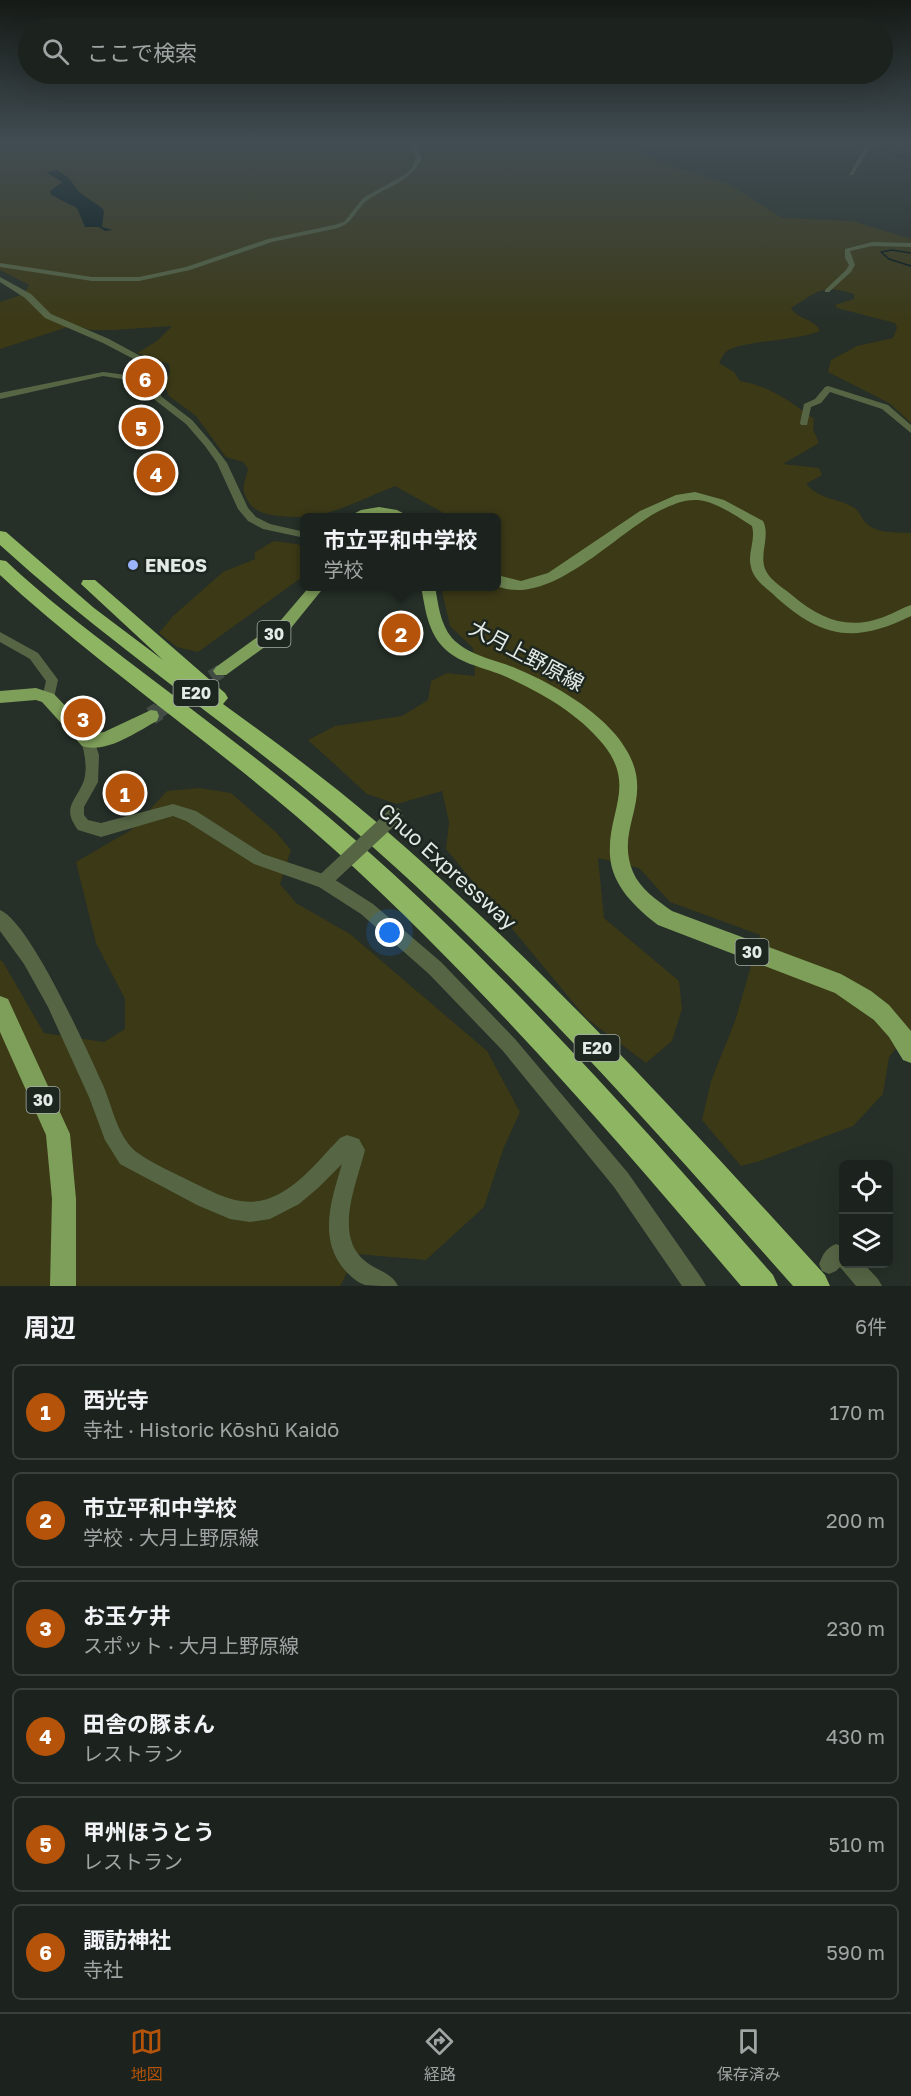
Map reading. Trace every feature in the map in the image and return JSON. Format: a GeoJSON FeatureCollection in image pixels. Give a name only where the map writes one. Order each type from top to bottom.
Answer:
{"type":"FeatureCollection","features":[{"type":"Feature","properties":{"kind":"highway","name":"Chuo Expressway"},"geometry":{"type":"LineString","coordinates":[[0,536],[68,597],[267,747],[365,826],[444,896],[534,982],[624,1075],[814,1286]]}},
{"type":"Feature","properties":{"kind":"highway","name":"E20"},"geometry":{"type":"LineString","coordinates":[[0,566],[85,637],[267,778],[345,844],[423,917],[506,1000],[602,1103],[762,1286]]}},
{"type":"Feature","properties":{"kind":"highway"},"geometry":{"type":"LineString","coordinates":[[89,584],[230,709],[314,776],[365,826]]}},
{"type":"Feature","properties":{"kind":"main road"},"geometry":{"type":"LineString","coordinates":[[501,582],[511,586],[521,586],[561,573],[648,511],[685,496],[695,496],[711,500],[758,524],[761,542],[756,563],[760,574],[796,608],[817,622],[853,630],[875,627],[911,610]]}},
{"type":"Feature","properties":{"kind":"main road"},"geometry":{"type":"LineString","coordinates":[[366,513],[389,510],[395,513]]}},
{"type":"Feature","properties":{"kind":"main road","name":"30"},"geometry":{"type":"LineString","coordinates":[[221,670],[286,624],[314,591]]}},
{"type":"Feature","properties":{"kind":"main road","name":"大月上野原線"},"geometry":{"type":"LineString","coordinates":[[429,591],[439,630],[448,643],[460,653],[509,672],[562,701],[586,717],[609,738],[622,756],[630,773],[631,792],[620,834],[619,858],[624,875],[646,904],[665,918],[841,985],[864,997],[885,1013],[911,1052]]}},
{"type":"Feature","properties":{"kind":"main road"},"geometry":{"type":"LineString","coordinates":[[0,697],[36,693],[48,698],[88,741],[107,739],[151,716]]}},
{"type":"Feature","properties":{"kind":"main road","name":"30"},"geometry":{"type":"LineString","coordinates":[[0,1007],[58,1134],[64,1199],[63,1286]]}},
{"type":"Feature","properties":{"kind":"street"},"geometry":{"type":"LineString","coordinates":[[0,265],[92,279],[140,279],[188,269],[270,240],[330,229],[346,223],[363,203]]}},
{"type":"Feature","properties":{"kind":"street"},"geometry":{"type":"LineString","coordinates":[[826,291],[849,271],[852,265],[847,250],[872,244],[911,245]]}},
{"type":"Feature","properties":{"kind":"street"},"geometry":{"type":"LineString","coordinates":[[0,279],[28,296],[48,316],[106,341],[152,366],[156,374],[154,390]]}},
{"type":"Feature","properties":{"kind":"street"},"geometry":{"type":"LineString","coordinates":[[0,396],[103,374],[124,377],[154,390],[164,404],[189,422],[215,454],[228,474],[243,508],[252,519],[267,527],[300,533]]}},
{"type":"Feature","properties":{"kind":"street"},"geometry":{"type":"LineString","coordinates":[[804,423],[807,406],[818,401],[828,389],[885,407],[911,430]]}},
{"type":"Feature","properties":{"kind":"street"},"geometry":{"type":"LineString","coordinates":[[0,636],[34,656],[52,680],[48,698]]}},
{"type":"Feature","properties":{"kind":"street"},"geometry":{"type":"LineString","coordinates":[[88,741],[92,755],[91,782],[77,806],[77,817],[88,828],[110,829],[173,810],[191,816],[259,859],[324,881],[367,909],[435,968],[509,1045],[621,1180],[695,1286]]}},
{"type":"Feature","properties":{"kind":"street"},"geometry":{"type":"LineString","coordinates":[[324,881],[395,815]]}},
{"type":"Feature","properties":{"kind":"street"},"geometry":{"type":"LineString","coordinates":[[0,918],[33,963],[98,1095],[106,1124],[116,1145],[127,1157],[231,1209],[250,1213],[268,1209],[289,1198],[310,1182],[347,1145],[352,1146],[355,1150],[339,1211],[342,1244],[355,1266],[387,1286]]}},
{"type":"Feature","properties":{"kind":"street"},"geometry":{"type":"LineString","coordinates":[[848,1268],[871,1286]]}},
{"type":"Feature","properties":{"kind":"shaded area"},"geometry":{"type":"Polygon","coordinates":[[[0,203],[758,203],[782,218],[852,221],[911,239],[911,423],[889,403],[828,372],[831,360],[857,346],[893,338],[897,328],[895,323],[837,308],[835,305],[854,299],[854,294],[827,289],[814,294],[791,308],[820,331],[734,348],[726,352],[719,363],[734,372],[740,381],[770,390],[814,419],[813,429],[819,443],[783,464],[819,468],[822,475],[806,484],[823,496],[853,507],[865,522],[875,529],[911,533],[911,1030],[889,1057],[883,1094],[853,1126],[741,1166],[702,1120],[711,1081],[735,1021],[760,935],[670,902],[639,868],[598,858],[604,918],[679,981],[682,1009],[672,1041],[646,1063],[586,1018],[446,849],[449,822],[442,791],[397,804],[367,794],[308,740],[335,726],[402,716],[428,700],[431,681],[447,673],[475,676],[473,648],[450,626],[442,591],[501,591],[501,513],[442,513],[395,486],[324,513],[300,513],[300,517],[295,517],[267,514],[257,510],[249,503],[244,492],[248,469],[243,462],[226,457],[196,416],[169,396],[165,387],[170,372],[169,364],[137,353],[157,341],[172,326],[91,330],[74,325],[0,349],[0,302],[24,294],[29,285],[0,270],[0,203]]]}},
{"type":"Feature","properties":{"kind":"shaded area"},"geometry":{"type":"Polygon","coordinates":[[[67,203],[95,203],[104,211],[102,227],[113,230],[105,231],[99,227],[85,227],[77,208],[67,203]]]}},
{"type":"Feature","properties":{"kind":"shaded area"},"geometry":{"type":"Polygon","coordinates":[[[274,541],[300,546],[300,579],[198,652],[177,647],[159,633],[173,616],[223,572],[255,559],[255,552],[274,541]]]}},
{"type":"Feature","properties":{"kind":"shaded area"},"geometry":{"type":"Polygon","coordinates":[[[199,788],[231,793],[276,832],[291,850],[280,884],[296,903],[350,934],[487,1051],[520,1112],[504,1147],[484,1207],[426,1260],[357,1254],[340,1286],[0,1286],[0,960],[44,1033],[104,1042],[125,1029],[125,999],[96,943],[76,862],[131,830],[167,791],[199,788]]]}},
{"type":"Feature","properties":{"kind":"waterway"},"geometry":{"type":"LineString","coordinates":[[911,253],[892,250],[881,252],[889,259],[911,266]]}},
{"type":"Feature","properties":{"kind":"tunnel"},"geometry":{"type":"LineString","coordinates":[[156,713],[221,671]]}},
{"type":"Feature","properties":{"kind":"tunnel"},"geometry":{"type":"LineString","coordinates":[[151,716],[159,711]]}},
{"type":"Feature","properties":{"kind":"place","name":"諏訪神社"},"geometry":{"type":"Point","coordinates":[145,378]}},
{"type":"Feature","properties":{"kind":"place","name":"甲州ほうとう"},"geometry":{"type":"Point","coordinates":[141,427]}},
{"type":"Feature","properties":{"kind":"place","name":"田舎の豚まん"},"geometry":{"type":"Point","coordinates":[156,473]}},
{"type":"Feature","properties":{"kind":"place","name":"ENEOS"},"geometry":{"type":"Point","coordinates":[133,565]}},
{"type":"Feature","properties":{"kind":"place","name":"市立平和中学校"},"geometry":{"type":"Point","coordinates":[401,633]}},
{"type":"Feature","properties":{"kind":"place","name":"お玉ケ井"},"geometry":{"type":"Point","coordinates":[83,718]}},
{"type":"Feature","properties":{"kind":"place","name":"西光寺"},"geometry":{"type":"Point","coordinates":[125,793]}}]}
